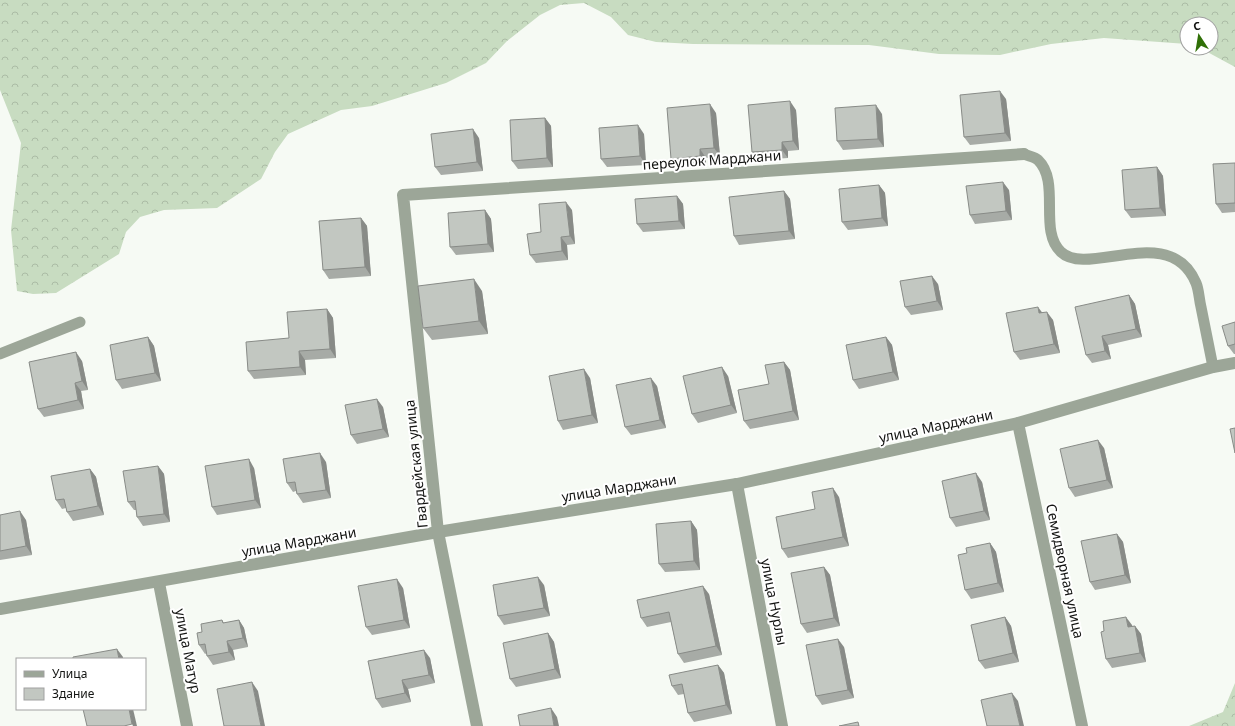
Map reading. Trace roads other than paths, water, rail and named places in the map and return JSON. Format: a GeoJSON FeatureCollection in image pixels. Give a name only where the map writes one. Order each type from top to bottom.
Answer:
{"type":"FeatureCollection","features":[{"type":"Feature","properties":{"kind":"street","name":"переулок Марджани"},"geometry":{"type":"LineString","coordinates":[[403,195],[1024,154]]}},
{"type":"Feature","properties":{"kind":"street","name":"Гвардейская улица"},"geometry":{"type":"LineString","coordinates":[[403,195],[438,532],[477,726]]}},
{"type":"Feature","properties":{"kind":"street","name":"улица Марджани"},"geometry":{"type":"LineString","coordinates":[[0,610],[159,583],[438,532],[737,484],[1018,423],[1213,367],[1235,363]]}},
{"type":"Feature","properties":{"kind":"street","name":"Семидворная улица"},"geometry":{"type":"LineString","coordinates":[[1018,423],[1082,726]]}},
{"type":"Feature","properties":{"kind":"street","name":"улица Нурлы"},"geometry":{"type":"LineString","coordinates":[[737,484],[782,726]]}},
{"type":"Feature","properties":{"kind":"street","name":"улица Матур"},"geometry":{"type":"LineString","coordinates":[[159,583],[187,726]]}},
{"type":"Feature","properties":{"kind":"lane"},"geometry":{"type":"LineString","coordinates":[[1024,154],[1037,159],[1045,168],[1048,178],[1053,238],[1056,247],[1062,253],[1070,258],[1082,259],[1142,252],[1162,254],[1178,261],[1187,269],[1196,283],[1213,367]]}},
{"type":"Feature","properties":{"kind":"lane"},"geometry":{"type":"LineString","coordinates":[[0,354],[80,322]]}}]}
